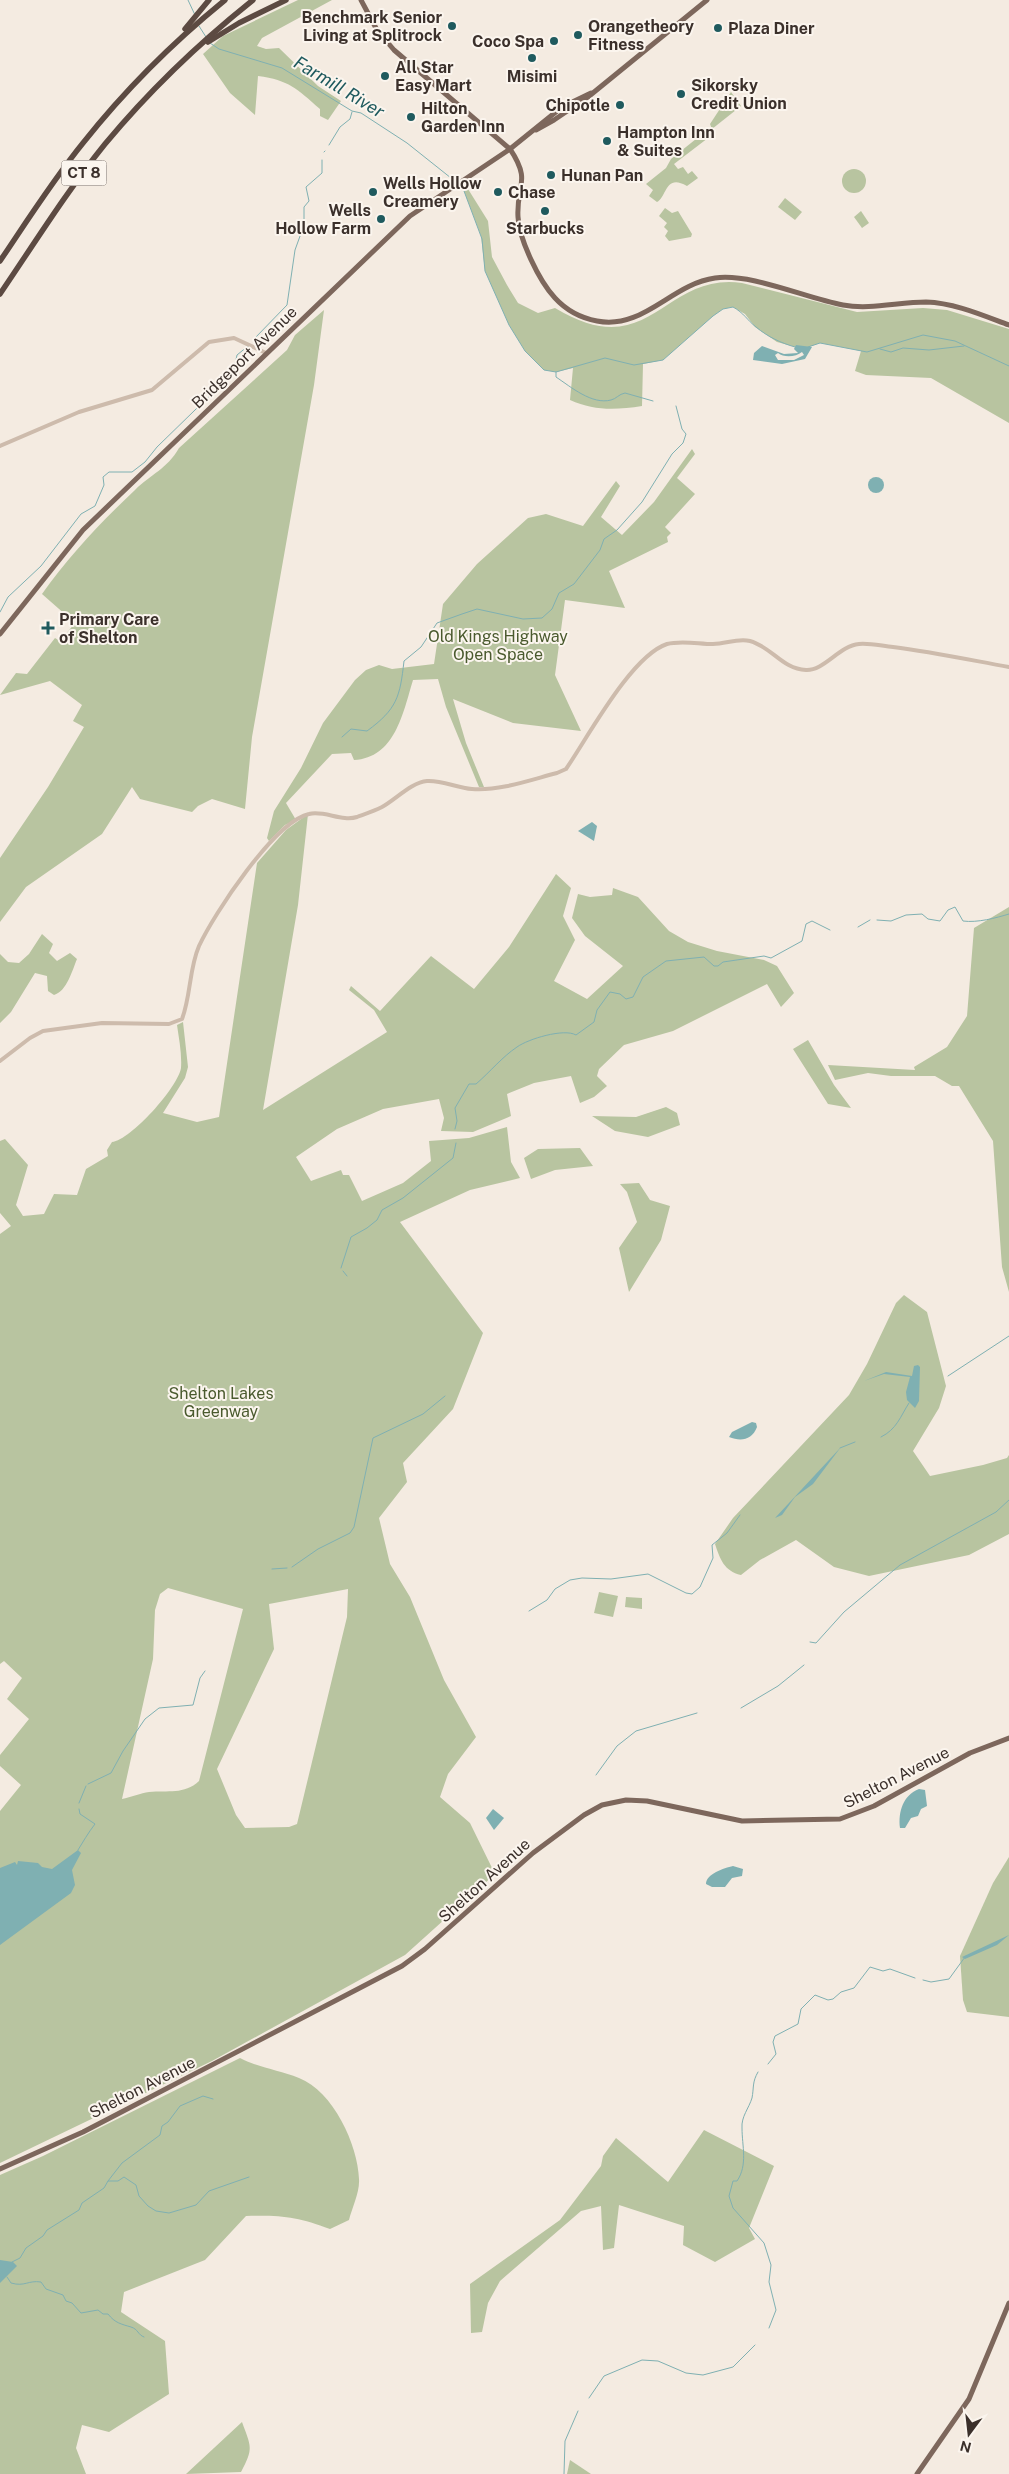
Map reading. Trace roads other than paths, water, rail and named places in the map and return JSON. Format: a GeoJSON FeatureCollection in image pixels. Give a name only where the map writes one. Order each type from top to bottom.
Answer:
{"type":"FeatureCollection","features":[{"type":"Feature","properties":{"kind":"highway","name":"CT 8"},"geometry":{"type":"LineString","coordinates":[[0,261],[82,144],[112,107],[169,47],[224,0]]}},
{"type":"Feature","properties":{"kind":"highway"},"geometry":{"type":"LineString","coordinates":[[220,31],[253,0]]}},
{"type":"Feature","properties":{"kind":"highway"},"geometry":{"type":"LineString","coordinates":[[220,31],[286,0]]}},
{"type":"Feature","properties":{"kind":"highway"},"geometry":{"type":"LineString","coordinates":[[169,47],[208,1]]}},
{"type":"Feature","properties":{"kind":"highway","name":"CT 8"},"geometry":{"type":"LineString","coordinates":[[0,294],[71,189],[104,145],[137,107],[181,63],[220,31]]}},
{"type":"Feature","properties":{"kind":"main road"},"geometry":{"type":"LineString","coordinates":[[361,0],[377,30],[394,50],[510,148],[518,160],[522,175],[518,216],[522,238],[551,293],[566,308],[586,318],[609,323],[633,319],[695,284],[724,277],[744,279],[853,307],[925,302],[948,304],[1009,325]]}},
{"type":"Feature","properties":{"kind":"main road","name":"Bridgeport Avenue"},"geometry":{"type":"LineString","coordinates":[[0,634],[83,530],[410,216],[536,130],[544,119],[562,107],[591,93],[637,59],[707,0]]}},
{"type":"Feature","properties":{"kind":"main road","name":"Shelton Avenue"},"geometry":{"type":"LineString","coordinates":[[0,2169],[83,2132],[402,1966],[425,1949],[542,1846],[602,1804],[626,1800],[647,1801],[742,1821],[840,1819],[874,1806],[970,1753],[1009,1738]]}},
{"type":"Feature","properties":{"kind":"main road"},"geometry":{"type":"LineString","coordinates":[[917,2474],[969,2399],[1009,2303]]}},
{"type":"Feature","properties":{"kind":"street"},"geometry":{"type":"LineString","coordinates":[[0,446],[80,412],[152,390],[209,342],[234,338],[266,353]]}},
{"type":"Feature","properties":{"kind":"street"},"geometry":{"type":"LineString","coordinates":[[0,1060],[43,1031],[102,1023],[169,1024],[182,1019],[186,1010],[192,966],[200,945],[240,880],[260,854],[289,824],[308,814],[355,818],[381,808],[426,781],[470,789],[486,789],[557,773],[566,769],[634,669],[661,646],[670,643],[714,644],[735,640],[749,641],[766,650],[782,662],[808,670],[817,669],[847,646],[861,643],[936,652],[1009,667]]}},
{"type":"Feature","properties":{"kind":"water"},"geometry":{"type":"Polygon","coordinates":[[[796,345],[812,347],[805,359],[782,364],[753,360],[754,353],[762,346],[784,354],[798,353],[794,349],[796,345]],[[802,352],[790,356],[783,356],[778,353],[775,355],[778,360],[794,360],[804,355],[802,352]]]}},
{"type":"Feature","properties":{"kind":"water"},"geometry":{"type":"Polygon","coordinates":[[[873,477],[879,477],[884,482],[882,491],[873,493],[868,488],[868,482],[873,477]]]}},
{"type":"Feature","properties":{"kind":"water"},"geometry":{"type":"Polygon","coordinates":[[[592,822],[597,826],[594,841],[578,831],[592,822]]]}},
{"type":"Feature","properties":{"kind":"water"},"geometry":{"type":"Polygon","coordinates":[[[918,1365],[920,1367],[919,1401],[915,1408],[907,1400],[906,1392],[910,1377],[884,1374],[864,1381],[886,1372],[912,1376],[914,1366],[918,1365]]]}},
{"type":"Feature","properties":{"kind":"water"},"geometry":{"type":"Polygon","coordinates":[[[752,1422],[756,1423],[757,1427],[752,1435],[746,1439],[729,1437],[732,1432],[752,1422]]]}},
{"type":"Feature","properties":{"kind":"water"},"geometry":{"type":"Polygon","coordinates":[[[841,1447],[813,1484],[795,1497],[782,1515],[775,1518],[841,1447]]]}},
{"type":"Feature","properties":{"kind":"water"},"geometry":{"type":"Polygon","coordinates":[[[919,1789],[925,1790],[927,1806],[921,1809],[918,1816],[911,1818],[905,1828],[900,1828],[901,1810],[905,1800],[919,1789]]]}},
{"type":"Feature","properties":{"kind":"water"},"geometry":{"type":"Polygon","coordinates":[[[493,1809],[504,1818],[494,1830],[486,1818],[493,1809]]]}},
{"type":"Feature","properties":{"kind":"water"},"geometry":{"type":"Polygon","coordinates":[[[78,1850],[81,1853],[72,1870],[75,1885],[71,1893],[0,1945],[0,1868],[15,1862],[17,1865],[18,1861],[38,1863],[42,1867],[52,1869],[78,1850]]]}},
{"type":"Feature","properties":{"kind":"water"},"geometry":{"type":"Polygon","coordinates":[[[733,1866],[743,1869],[742,1876],[732,1878],[725,1887],[712,1887],[706,1884],[712,1874],[733,1866]]]}},
{"type":"Feature","properties":{"kind":"water"},"geometry":{"type":"Polygon","coordinates":[[[1009,1935],[997,1945],[965,1959],[962,1957],[1009,1935]]]}},
{"type":"Feature","properties":{"kind":"water"},"geometry":{"type":"Polygon","coordinates":[[[0,2260],[13,2262],[17,2266],[0,2283],[0,2260]]]}},
{"type":"Feature","properties":{"kind":"waterway","name":"Farmill River"},"geometry":{"type":"LineString","coordinates":[[188,0],[195,15]]}},
{"type":"Feature","properties":{"kind":"waterway","name":"Farmill River"},"geometry":{"type":"LineString","coordinates":[[199,26],[206,37]]}},
{"type":"Feature","properties":{"kind":"waterway","name":"Farmill River"},"geometry":{"type":"LineString","coordinates":[[210,43],[219,49],[282,68],[352,111],[361,113],[407,143],[456,182]]}},
{"type":"Feature","properties":{"kind":"waterway"},"geometry":{"type":"LineString","coordinates":[[329,145],[340,127],[350,119],[352,112]]}},
{"type":"Feature","properties":{"kind":"waterway"},"geometry":{"type":"LineString","coordinates":[[254,339],[287,305],[295,250],[304,225],[304,207],[309,201],[306,187],[322,173],[322,160]]}},
{"type":"Feature","properties":{"kind":"waterway","name":"Farmill River"},"geometry":{"type":"LineString","coordinates":[[458,185],[464,191],[482,239],[485,271],[509,325],[525,351],[544,370],[556,372],[605,358],[634,365],[663,360],[713,316],[723,309],[733,307],[765,334],[795,347]]}},
{"type":"Feature","properties":{"kind":"waterway","name":"Farmill River"},"geometry":{"type":"LineString","coordinates":[[808,347],[820,343],[867,352],[923,335],[955,341],[1009,366]]}},
{"type":"Feature","properties":{"kind":"waterway"},"geometry":{"type":"LineString","coordinates":[[0,612],[8,597],[41,566],[81,514],[95,506],[104,485],[103,477],[109,472],[132,472],[145,462],[157,447],[233,373],[237,355],[248,346]]}},
{"type":"Feature","properties":{"kind":"waterway"},"geometry":{"type":"LineString","coordinates":[[880,349],[891,352],[903,348],[929,350],[964,346]]}},
{"type":"Feature","properties":{"kind":"waterway"},"geometry":{"type":"LineString","coordinates":[[556,372],[556,377],[589,398],[604,401],[614,399],[625,393],[653,401]]}},
{"type":"Feature","properties":{"kind":"waterway"},"geometry":{"type":"LineString","coordinates":[[342,737],[351,729],[367,731],[391,709],[401,684],[404,661],[421,647],[437,623],[477,609],[523,619],[542,618],[552,609],[559,593],[574,584],[600,550],[604,539],[617,530],[642,502],[672,454],[683,443],[686,434],[682,429],[676,406]]}},
{"type":"Feature","properties":{"kind":"waterway"},"geometry":{"type":"LineString","coordinates":[[877,920],[891,921],[906,915],[922,914],[928,919],[940,921],[948,910],[955,907],[963,921],[980,921],[1009,914]]}},
{"type":"Feature","properties":{"kind":"waterway"},"geometry":{"type":"LineString","coordinates":[[858,927],[870,920]]}},
{"type":"Feature","properties":{"kind":"waterway"},"geometry":{"type":"LineString","coordinates":[[455,1129],[457,1121],[455,1108],[469,1084],[476,1084],[506,1055],[522,1044],[555,1034],[570,1033],[576,1035],[594,1022],[597,1010],[610,992],[620,994],[626,999],[633,997],[643,977],[666,961],[704,957],[714,966],[718,966],[723,962],[764,956],[771,958],[802,941],[806,924],[812,921],[830,930]]}},
{"type":"Feature","properties":{"kind":"waterway"},"geometry":{"type":"LineString","coordinates":[[341,1268],[351,1237],[367,1228],[377,1220],[382,1210],[403,1198],[453,1158],[456,1143]]}},
{"type":"Feature","properties":{"kind":"waterway"},"geometry":{"type":"LineString","coordinates":[[343,1271],[347,1276]]}},
{"type":"Feature","properties":{"kind":"waterway"},"geometry":{"type":"LineString","coordinates":[[948,1376],[1009,1336]]}},
{"type":"Feature","properties":{"kind":"waterway"},"geometry":{"type":"LineString","coordinates":[[292,1567],[318,1549],[350,1533],[354,1527],[373,1438],[423,1414],[445,1396]]}},
{"type":"Feature","properties":{"kind":"waterway"},"geometry":{"type":"LineString","coordinates":[[881,1437],[895,1426],[909,1403]]}},
{"type":"Feature","properties":{"kind":"waterway"},"geometry":{"type":"LineString","coordinates":[[840,1448],[855,1442]]}},
{"type":"Feature","properties":{"kind":"waterway"},"geometry":{"type":"LineString","coordinates":[[810,1642],[816,1643],[844,1612],[900,1565],[996,1512],[1009,1500]]}},
{"type":"Feature","properties":{"kind":"waterway"},"geometry":{"type":"LineString","coordinates":[[529,1611],[547,1600],[555,1589],[570,1580],[582,1578],[611,1579],[648,1574],[686,1593],[692,1594],[700,1587],[713,1558],[712,1545],[727,1533],[740,1515]]}},
{"type":"Feature","properties":{"kind":"waterway"},"geometry":{"type":"LineString","coordinates":[[272,1569],[287,1568]]}},
{"type":"Feature","properties":{"kind":"waterway"},"geometry":{"type":"LineString","coordinates":[[741,1708],[778,1686],[804,1665]]}},
{"type":"Feature","properties":{"kind":"waterway"},"geometry":{"type":"LineString","coordinates":[[88,1784],[111,1773],[123,1751],[145,1719],[159,1708],[193,1705],[200,1678],[205,1671]]}},
{"type":"Feature","properties":{"kind":"waterway"},"geometry":{"type":"LineString","coordinates":[[596,1775],[617,1746],[636,1731],[697,1713]]}},
{"type":"Feature","properties":{"kind":"waterway"},"geometry":{"type":"LineString","coordinates":[[79,1803],[86,1786]]}},
{"type":"Feature","properties":{"kind":"waterway"},"geometry":{"type":"LineString","coordinates":[[78,1850],[95,1824],[80,1814],[79,1809]]}},
{"type":"Feature","properties":{"kind":"waterway"},"geometry":{"type":"LineString","coordinates":[[923,1980],[931,1982],[949,1979],[965,1957]]}},
{"type":"Feature","properties":{"kind":"waterway"},"geometry":{"type":"LineString","coordinates":[[768,2064],[776,2054],[773,2042],[775,2036],[798,2024],[801,2009],[815,1995],[828,2000],[833,1999],[841,1992],[854,1988],[870,1967],[883,1971],[890,1969],[915,1978]]}},
{"type":"Feature","properties":{"kind":"waterway"},"geometry":{"type":"LineString","coordinates":[[758,2072],[754,2082],[752,2098],[742,2124],[744,2155],[742,2168],[737,2181],[733,2181],[729,2196],[733,2208],[764,2243],[771,2265],[769,2282],[776,2310],[769,2328]]}},
{"type":"Feature","properties":{"kind":"waterway"},"geometry":{"type":"LineString","coordinates":[[108,2181],[122,2163],[160,2135],[162,2126],[168,2122],[180,2106],[203,2096],[213,2099]]}},
{"type":"Feature","properties":{"kind":"waterway"},"geometry":{"type":"LineString","coordinates":[[12,2262],[20,2258],[26,2248],[43,2236],[47,2230],[79,2210],[82,2203],[104,2188],[108,2181],[118,2181],[124,2177],[136,2185],[139,2196],[148,2206],[156,2211],[169,2213],[196,2205],[209,2191],[249,2177]]}},
{"type":"Feature","properties":{"kind":"waterway"},"geometry":{"type":"LineString","coordinates":[[7,2277],[11,2283],[16,2284],[41,2282],[46,2289],[63,2295],[66,2301],[72,2303],[81,2313],[98,2310],[103,2314],[108,2314],[118,2323],[133,2328],[144,2337]]}},
{"type":"Feature","properties":{"kind":"waterway"},"geometry":{"type":"LineString","coordinates":[[589,2398],[604,2376],[642,2360],[658,2361],[686,2373],[703,2375],[733,2367],[755,2345]]}},
{"type":"Feature","properties":{"kind":"waterway"},"geometry":{"type":"LineString","coordinates":[[564,2474],[565,2441],[578,2411]]}},
{"type":"Feature","properties":{"kind":"place","name":"Benchmark Senior Living at Splitrock"},"geometry":{"type":"Point","coordinates":[452,26]}},
{"type":"Feature","properties":{"kind":"place","name":"Plaza Diner"},"geometry":{"type":"Point","coordinates":[718,28]}},
{"type":"Feature","properties":{"kind":"place","name":"Orangetheory Fitness"},"geometry":{"type":"Point","coordinates":[578,35]}},
{"type":"Feature","properties":{"kind":"place","name":"Coco Spa"},"geometry":{"type":"Point","coordinates":[554,41]}},
{"type":"Feature","properties":{"kind":"place","name":"Misimi"},"geometry":{"type":"Point","coordinates":[532,58]}},
{"type":"Feature","properties":{"kind":"place","name":"All Star Easy Mart"},"geometry":{"type":"Point","coordinates":[385,76]}},
{"type":"Feature","properties":{"kind":"place","name":"Sikorsky Credit Union"},"geometry":{"type":"Point","coordinates":[681,94]}},
{"type":"Feature","properties":{"kind":"place","name":"Chipotle"},"geometry":{"type":"Point","coordinates":[620,105]}},
{"type":"Feature","properties":{"kind":"place","name":"Hilton Garden Inn"},"geometry":{"type":"Point","coordinates":[411,117]}},
{"type":"Feature","properties":{"kind":"place","name":"Hampton Inn & Suites"},"geometry":{"type":"Point","coordinates":[607,141]}},
{"type":"Feature","properties":{"kind":"place","name":"Hunan Pan"},"geometry":{"type":"Point","coordinates":[551,175]}},
{"type":"Feature","properties":{"kind":"place","name":"Wells Hollow Creamery"},"geometry":{"type":"Point","coordinates":[373,192]}},
{"type":"Feature","properties":{"kind":"place","name":"Chase"},"geometry":{"type":"Point","coordinates":[498,192]}},
{"type":"Feature","properties":{"kind":"place","name":"Starbucks"},"geometry":{"type":"Point","coordinates":[545,211]}},
{"type":"Feature","properties":{"kind":"place","name":"Wells Hollow Farm"},"geometry":{"type":"Point","coordinates":[381,219]}},
{"type":"Feature","properties":{"kind":"place","name":"Primary Care of Shelton"},"geometry":{"type":"Point","coordinates":[48,628]}},
{"type":"Feature","properties":{"kind":"park label","name":"Old Kings Highway Open Space"},"geometry":{"type":"Point","coordinates":[498,645]}},
{"type":"Feature","properties":{"kind":"park label","name":"Shelton Lakes Greenway"},"geometry":{"type":"Point","coordinates":[221,1402]}}]}
